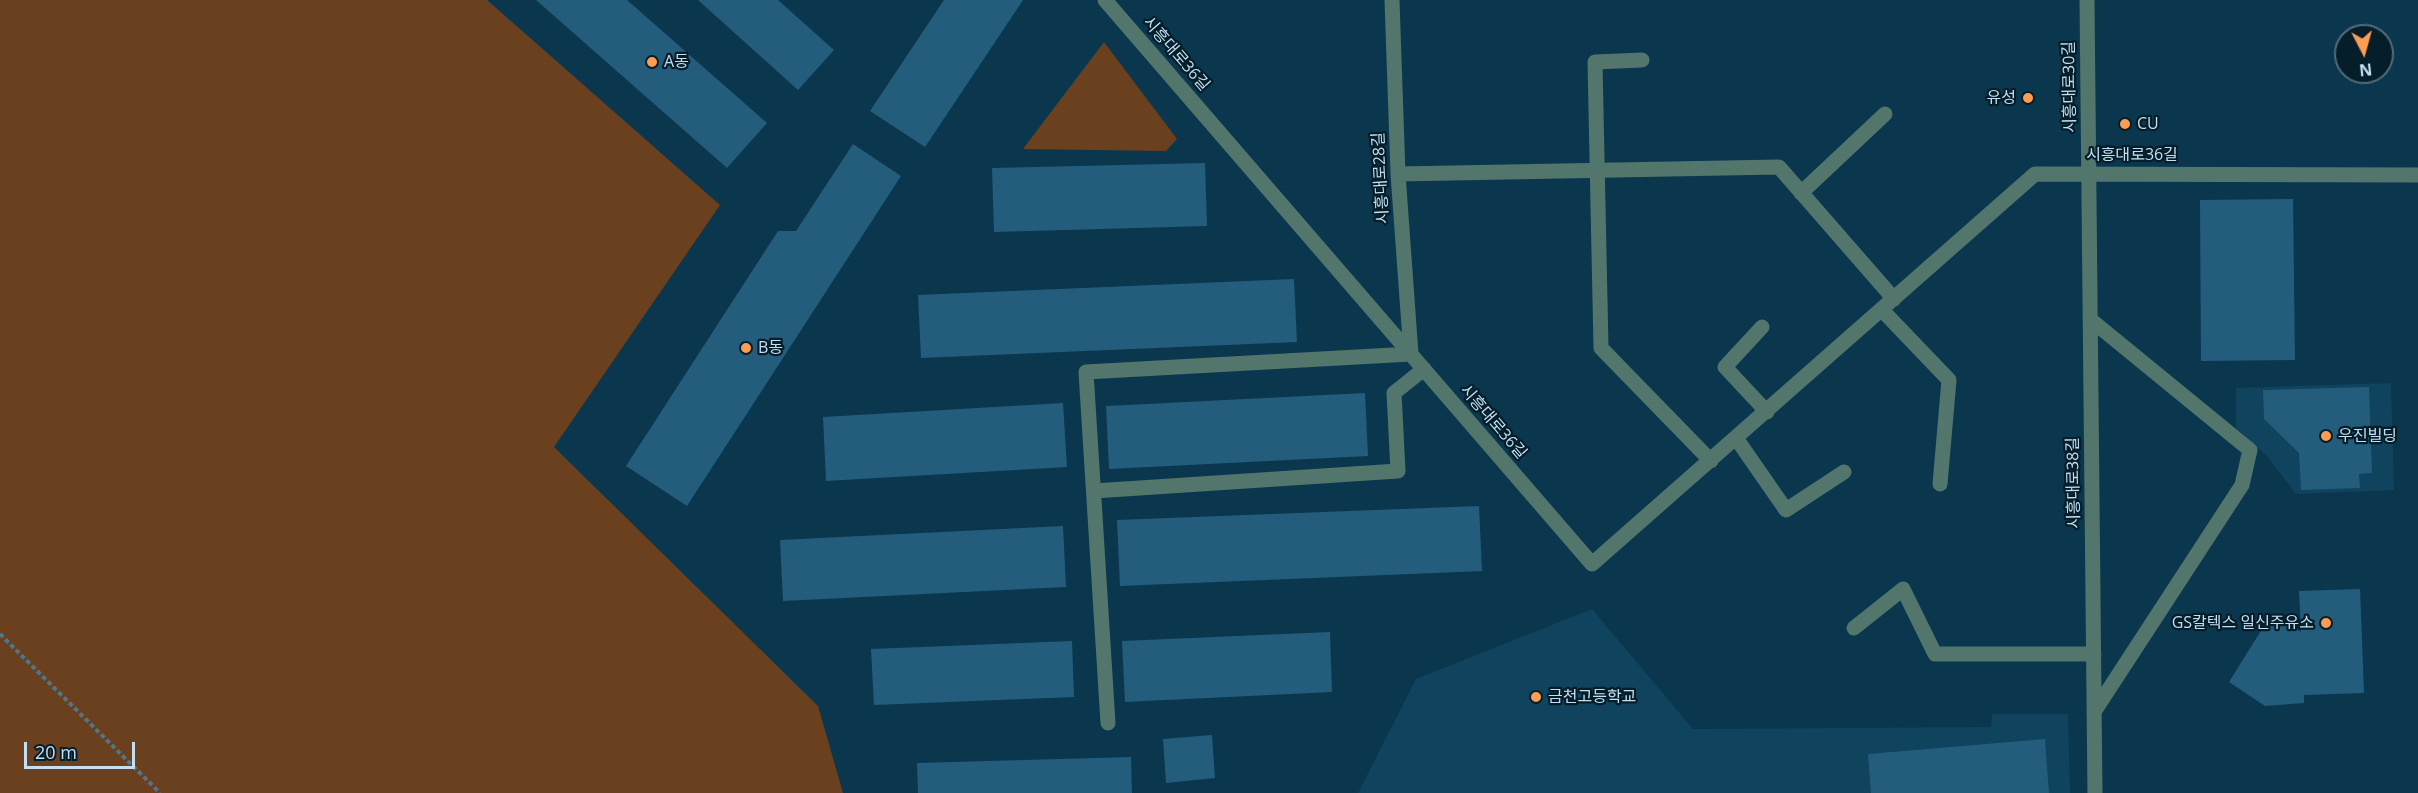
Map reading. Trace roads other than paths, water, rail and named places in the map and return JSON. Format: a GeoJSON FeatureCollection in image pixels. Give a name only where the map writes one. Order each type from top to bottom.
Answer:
{"type":"FeatureCollection","features":[{"type":"Feature","properties":{"kind":"street","name":"시흥대로36길"},"geometry":{"type":"LineString","coordinates":[[1105,0],[1592,564],[2035,174],[2418,176]]}},
{"type":"Feature","properties":{"kind":"street","name":"시흥대로28길"},"geometry":{"type":"LineString","coordinates":[[1392,0],[1398,174],[1411,354]]}},
{"type":"Feature","properties":{"kind":"street","name":"시흥대로30길"},"geometry":{"type":"LineString","coordinates":[[2087,0],[2089,173]]}},
{"type":"Feature","properties":{"kind":"street"},"geometry":{"type":"LineString","coordinates":[[1642,60],[1595,62],[1601,348],[1710,461]]}},
{"type":"Feature","properties":{"kind":"street"},"geometry":{"type":"LineString","coordinates":[[1801,193],[1885,114]]}},
{"type":"Feature","properties":{"kind":"street"},"geometry":{"type":"LineString","coordinates":[[1398,174],[1779,167],[1949,380],[1940,484]]}},
{"type":"Feature","properties":{"kind":"street","name":"시흥대로38길"},"geometry":{"type":"LineString","coordinates":[[2089,173],[2095,793]]}},
{"type":"Feature","properties":{"kind":"street"},"geometry":{"type":"LineString","coordinates":[[2091,320],[2250,450],[2242,485],[2094,712]]}},
{"type":"Feature","properties":{"kind":"street"},"geometry":{"type":"LineString","coordinates":[[1762,327],[1725,367],[1767,412]]}},
{"type":"Feature","properties":{"kind":"street"},"geometry":{"type":"LineString","coordinates":[[1108,723],[1086,372],[1411,354]]}},
{"type":"Feature","properties":{"kind":"street"},"geometry":{"type":"LineString","coordinates":[[1094,491],[1398,471],[1394,393],[1424,369]]}},
{"type":"Feature","properties":{"kind":"street"},"geometry":{"type":"LineString","coordinates":[[1736,438],[1786,510],[1844,472]]}},
{"type":"Feature","properties":{"kind":"street"},"geometry":{"type":"LineString","coordinates":[[1854,628],[1903,589],[1935,654],[2094,654]]}},
{"type":"Feature","properties":{"kind":"place","name":"A동"},"geometry":{"type":"Point","coordinates":[652,62]}},
{"type":"Feature","properties":{"kind":"place","name":"유성"},"geometry":{"type":"Point","coordinates":[2028,98]}},
{"type":"Feature","properties":{"kind":"place","name":"CU"},"geometry":{"type":"Point","coordinates":[2125,124]}},
{"type":"Feature","properties":{"kind":"place","name":"B동"},"geometry":{"type":"Point","coordinates":[746,348]}},
{"type":"Feature","properties":{"kind":"place","name":"우진빌딩"},"geometry":{"type":"Point","coordinates":[2326,436]}},
{"type":"Feature","properties":{"kind":"place","name":"GS칼텍스 일신주유소"},"geometry":{"type":"Point","coordinates":[2326,623]}},
{"type":"Feature","properties":{"kind":"place","name":"금천고등학교"},"geometry":{"type":"Point","coordinates":[1536,697]}}]}
